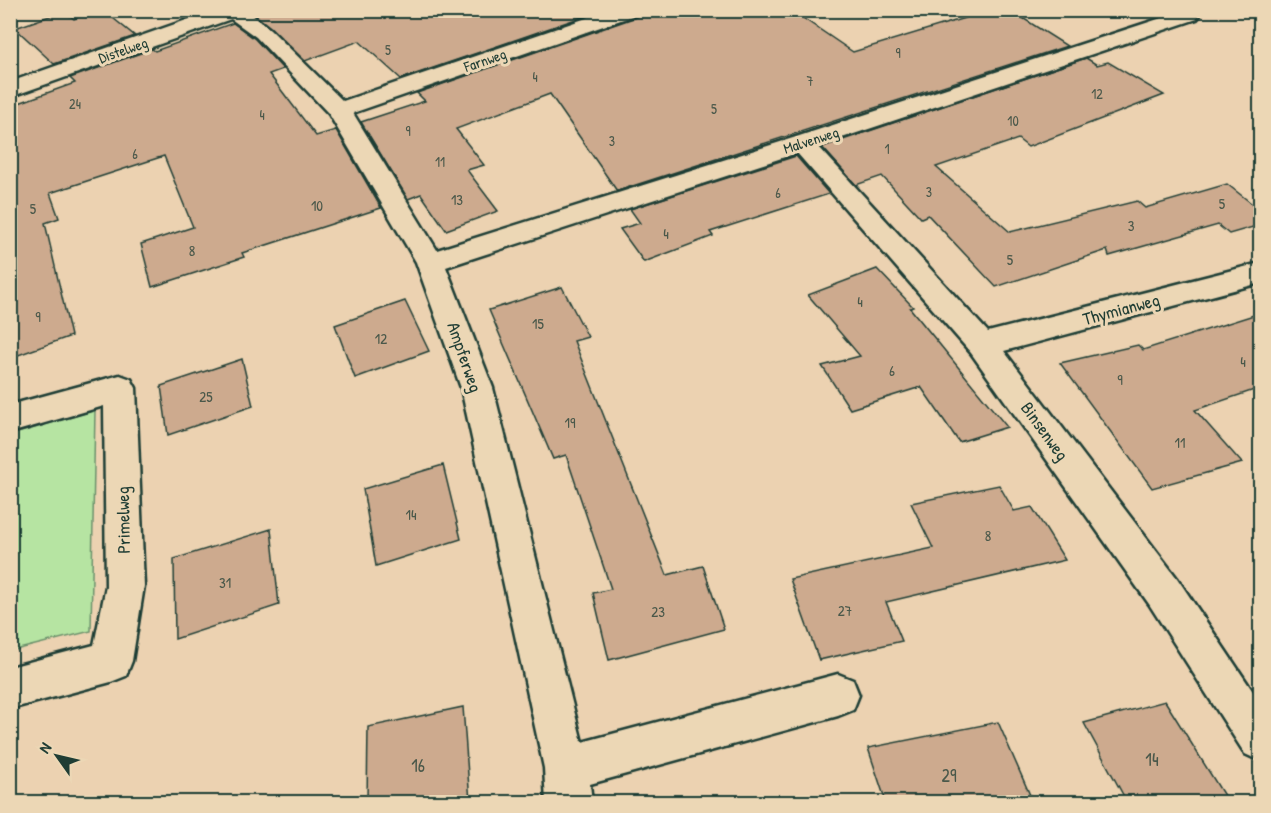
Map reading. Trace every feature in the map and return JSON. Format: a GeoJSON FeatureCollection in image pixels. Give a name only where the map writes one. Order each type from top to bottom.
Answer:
{"type":"FeatureCollection","features":[{"type":"Feature","properties":{"kind":"street","name":"Farnweg"},"geometry":{"type":"LineString","coordinates":[[339,110],[631,10]]}},
{"type":"Feature","properties":{"kind":"street","name":"Ampferweg"},"geometry":{"type":"LineString","coordinates":[[235,11],[263,33],[339,110],[430,261],[477,388],[567,785],[838,695]]}},
{"type":"Feature","properties":{"kind":"street","name":"Distelweg"},"geometry":{"type":"LineString","coordinates":[[10,90],[235,11]]}},
{"type":"Feature","properties":{"kind":"street","name":"Malvenweg"},"geometry":{"type":"LineString","coordinates":[[430,261],[802,143],[1191,15]]}},
{"type":"Feature","properties":{"kind":"street","name":"Binsenweg"},"geometry":{"type":"LineString","coordinates":[[802,143],[982,345],[1163,591],[1260,739]]}},
{"type":"Feature","properties":{"kind":"street","name":"Thymianweg"},"geometry":{"type":"LineString","coordinates":[[982,345],[1260,273]]}},
{"type":"Feature","properties":{"kind":"street","name":"Primelweg"},"geometry":{"type":"LineString","coordinates":[[10,419],[120,388],[124,586],[111,661],[10,688]]}},
{"type":"Feature","properties":{"kind":"green space"},"geometry":{"type":"Polygon","coordinates":[[[95,410],[91,631],[11,651],[11,435],[95,410]]]}},
{"type":"Feature","properties":{"kind":"building"},"geometry":{"type":"Polygon","coordinates":[[[96,10],[103,10],[135,36],[54,64],[15,28],[64,11],[74,19],[96,10]]]}},
{"type":"Feature","properties":{"kind":"building"},"geometry":{"type":"Polygon","coordinates":[[[267,10],[602,10],[401,79],[359,41],[305,61],[255,15],[267,10]]]}},
{"type":"Feature","properties":{"kind":"building"},"geometry":{"type":"Polygon","coordinates":[[[643,10],[791,10],[853,52],[991,10],[1010,10],[1067,46],[617,191],[550,94],[456,129],[484,165],[467,170],[498,211],[446,230],[421,194],[408,199],[361,122],[425,101],[417,93],[639,16],[643,10]]]}},
{"type":"Feature","properties":{"kind":"building"},"geometry":{"type":"Polygon","coordinates":[[[233,23],[255,39],[283,69],[269,74],[316,136],[336,130],[381,208],[242,253],[244,257],[152,287],[141,244],[193,227],[164,156],[50,193],[59,218],[45,223],[71,336],[10,358],[10,100],[14,100],[16,104],[75,83],[70,78],[233,23]]]}},
{"type":"Feature","properties":{"kind":"building"},"geometry":{"type":"Polygon","coordinates":[[[1086,58],[1097,65],[1108,62],[1164,95],[1028,147],[1018,139],[936,167],[1010,232],[1137,201],[1145,208],[1227,184],[1260,210],[1260,225],[1229,234],[1218,225],[1109,256],[1107,250],[996,287],[928,215],[921,218],[882,176],[856,185],[822,147],[1086,58]]]}},
{"type":"Feature","properties":{"kind":"building"},"geometry":{"type":"Polygon","coordinates":[[[796,156],[829,194],[710,232],[713,236],[644,262],[620,229],[640,223],[630,209],[796,156]]]}},
{"type":"Feature","properties":{"kind":"building"},"geometry":{"type":"Polygon","coordinates":[[[877,269],[913,307],[910,308],[1007,427],[959,442],[921,387],[850,409],[822,366],[860,356],[808,295],[877,269]]]}},
{"type":"Feature","properties":{"kind":"building"},"geometry":{"type":"Polygon","coordinates":[[[562,287],[588,337],[574,341],[667,575],[703,566],[724,629],[609,660],[593,593],[611,589],[566,455],[553,459],[489,310],[562,287]]]}},
{"type":"Feature","properties":{"kind":"building"},"geometry":{"type":"Polygon","coordinates":[[[405,301],[429,351],[355,378],[335,325],[405,301]]]}},
{"type":"Feature","properties":{"kind":"building"},"geometry":{"type":"Polygon","coordinates":[[[1260,313],[1260,388],[1195,410],[1242,463],[1152,488],[1060,363],[1138,345],[1143,350],[1260,313]]]}},
{"type":"Feature","properties":{"kind":"building"},"geometry":{"type":"Polygon","coordinates":[[[242,359],[253,406],[168,435],[161,386],[242,359]]]}},
{"type":"Feature","properties":{"kind":"building"},"geometry":{"type":"Polygon","coordinates":[[[443,465],[461,539],[376,566],[363,489],[443,465]]]}},
{"type":"Feature","properties":{"kind":"building"},"geometry":{"type":"Polygon","coordinates":[[[999,485],[1014,511],[1032,507],[1065,560],[886,602],[902,641],[819,660],[790,579],[933,548],[911,503],[999,485]]]}},
{"type":"Feature","properties":{"kind":"building"},"geometry":{"type":"Polygon","coordinates":[[[271,529],[279,605],[175,639],[174,559],[271,529]]]}},
{"type":"Feature","properties":{"kind":"building"},"geometry":{"type":"Polygon","coordinates":[[[1165,701],[1228,802],[1127,802],[1084,723],[1165,701]]]}},
{"type":"Feature","properties":{"kind":"building"},"geometry":{"type":"Polygon","coordinates":[[[463,707],[470,802],[367,802],[368,727],[463,707]]]}},
{"type":"Feature","properties":{"kind":"building"},"geometry":{"type":"Polygon","coordinates":[[[998,722],[1033,802],[886,802],[868,748],[998,722]]]}}]}
